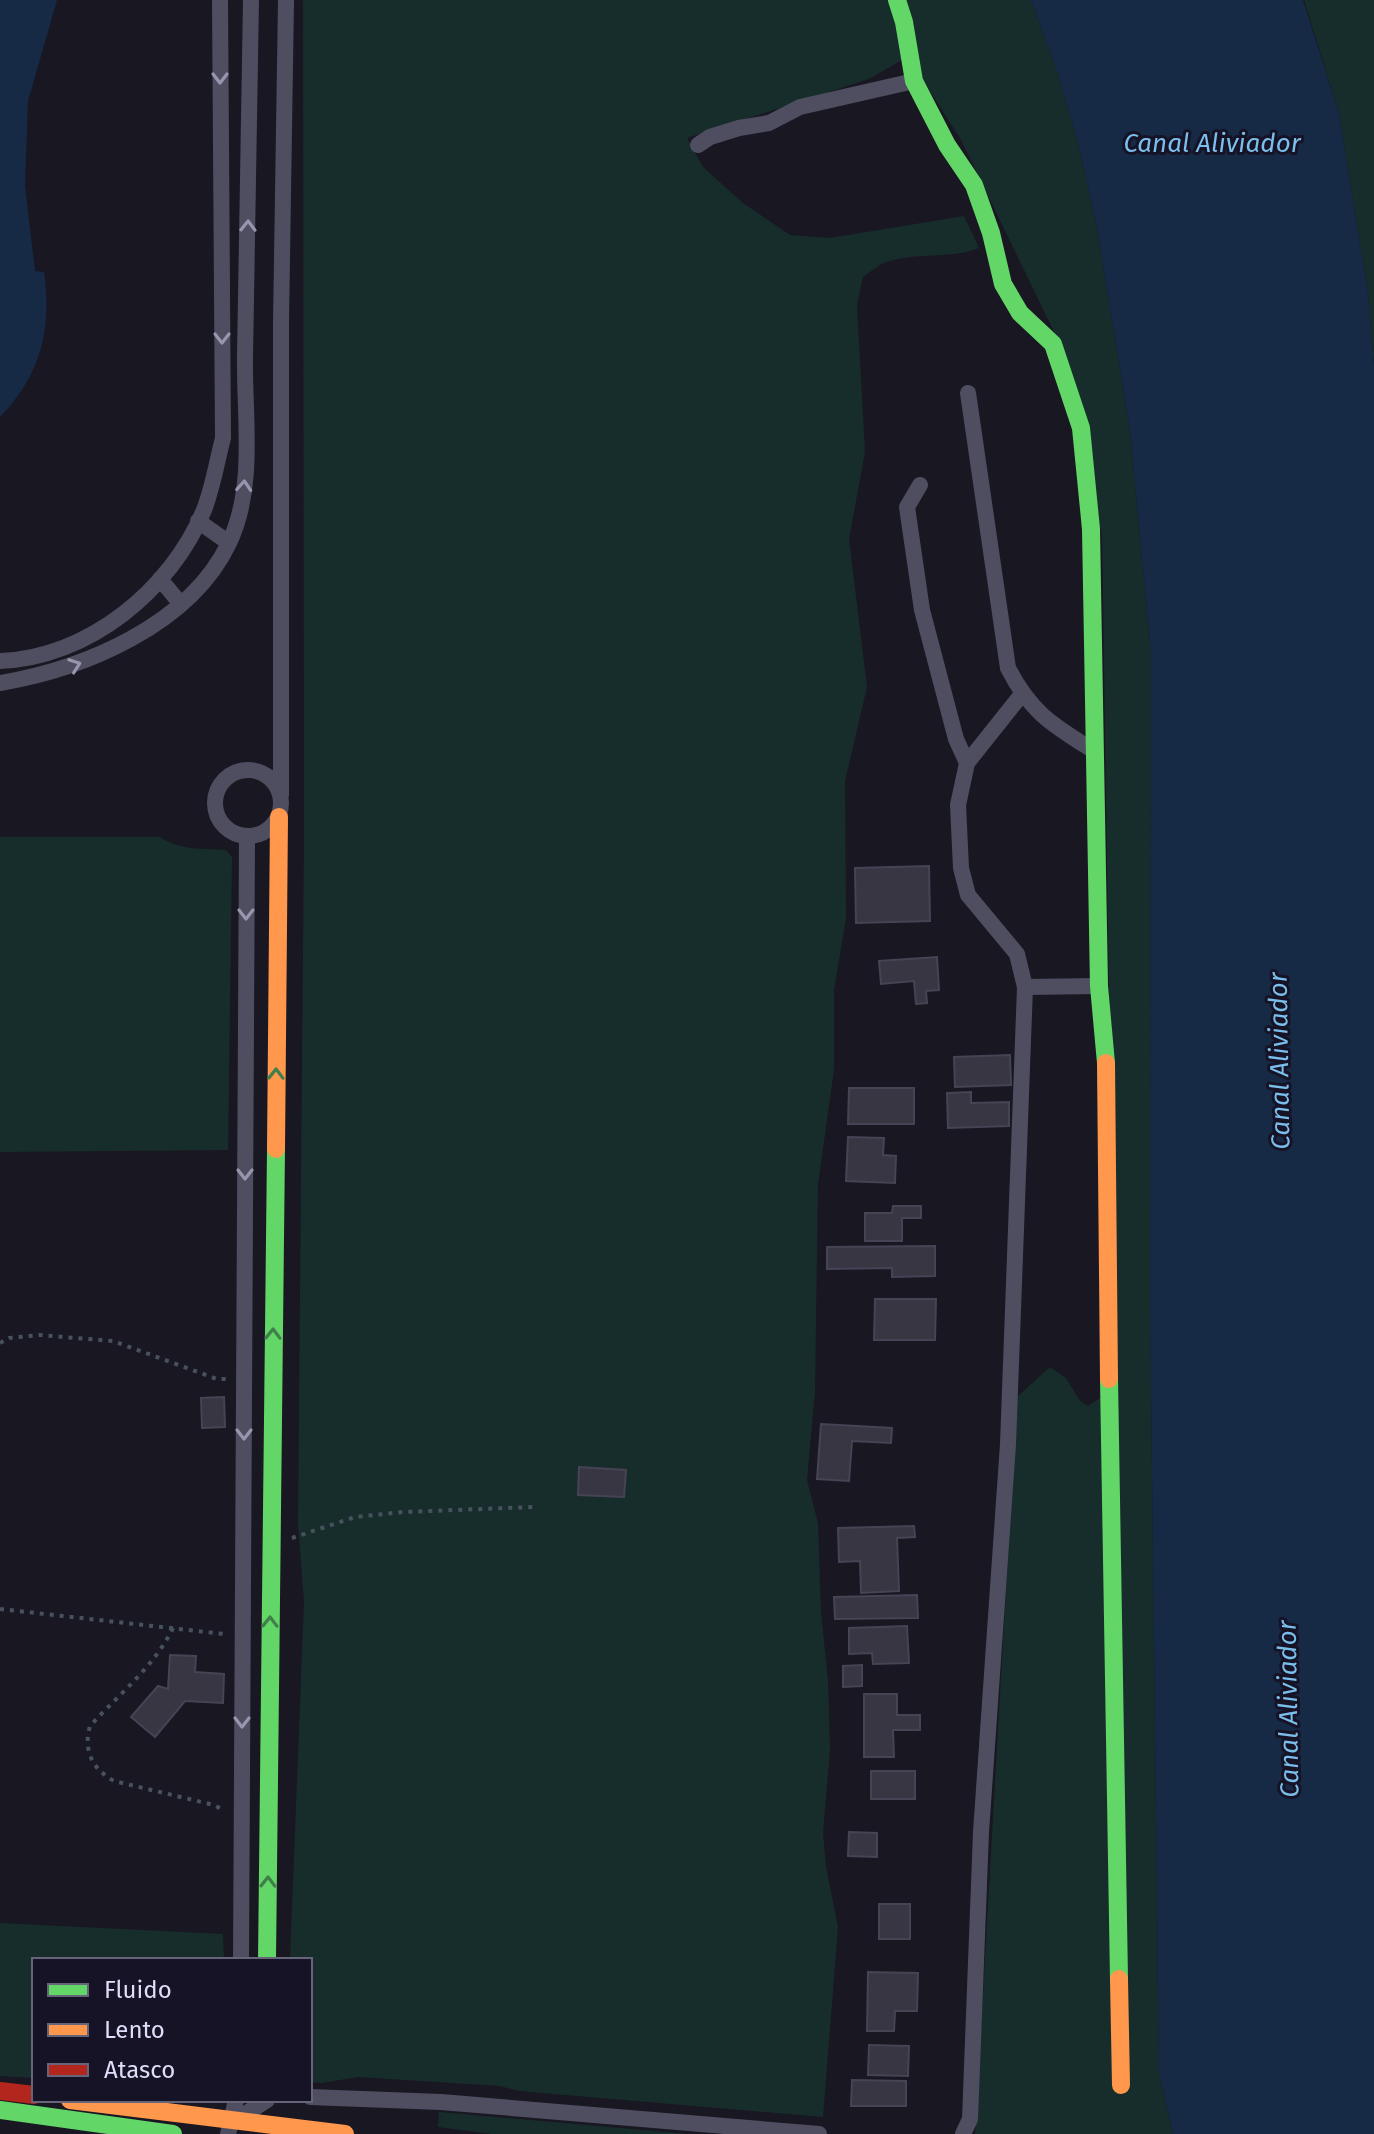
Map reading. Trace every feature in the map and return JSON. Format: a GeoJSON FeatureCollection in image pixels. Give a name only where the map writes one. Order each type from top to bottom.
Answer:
{"type":"FeatureCollection","features":[{"type":"Feature","properties":{"kind":"street"},"geometry":{"type":"LineString","coordinates":[[0,661],[17,661],[63,648],[102,628],[145,596],[184,550],[205,508],[223,438],[220,0]]}},
{"type":"Feature","properties":{"kind":"street"},"geometry":{"type":"LineString","coordinates":[[0,683],[36,677],[99,656],[161,619],[205,580],[229,543],[243,502],[246,452],[251,0]]}},
{"type":"Feature","properties":{"kind":"street"},"geometry":{"type":"LineString","coordinates":[[267,1958],[281,795],[281,323],[286,0]]}},
{"type":"Feature","properties":{"kind":"street"},"geometry":{"type":"LineString","coordinates":[[897,0],[914,81],[947,145],[974,185],[991,233],[1003,284],[1020,313],[1053,344],[1081,428],[1091,529],[1099,986],[1106,1067],[1111,1604],[1121,2085]]}},
{"type":"Feature","properties":{"kind":"street"},"geometry":{"type":"LineString","coordinates":[[698,145],[710,137],[739,128],[769,123],[800,107],[914,81]]}},
{"type":"Feature","properties":{"kind":"street"},"geometry":{"type":"LineString","coordinates":[[968,393],[1008,668],[1022,694],[1047,722],[1094,751]]}},
{"type":"Feature","properties":{"kind":"street"},"geometry":{"type":"LineString","coordinates":[[920,485],[907,507],[922,610],[956,739],[967,763]]}},
{"type":"Feature","properties":{"kind":"street"},"geometry":{"type":"LineString","coordinates":[[198,521],[229,543]]}},
{"type":"Feature","properties":{"kind":"street"},"geometry":{"type":"LineString","coordinates":[[160,579],[180,603]]}},
{"type":"Feature","properties":{"kind":"street"},"geometry":{"type":"LineString","coordinates":[[963,2134],[970,2119],[981,1832],[1008,1444],[1025,987],[1017,954],[968,895],[961,868],[958,805],[967,763],[1022,694]]}},
{"type":"Feature","properties":{"kind":"street"},"geometry":{"type":"LineString","coordinates":[[279,817],[263,833],[247,836],[232,833],[218,817],[215,807],[219,786],[236,772],[247,769],[259,771],[276,784],[281,795]]}},
{"type":"Feature","properties":{"kind":"street"},"geometry":{"type":"LineString","coordinates":[[241,1958],[247,836]]}},
{"type":"Feature","properties":{"kind":"street"},"geometry":{"type":"LineString","coordinates":[[1025,987],[1099,986]]}},
{"type":"Feature","properties":{"kind":"street"},"geometry":{"type":"LineString","coordinates":[[244,1380],[273,1380]]}},
{"type":"Feature","properties":{"kind":"street"},"geometry":{"type":"LineString","coordinates":[[242,1819],[268,1819]]}},
{"type":"Feature","properties":{"kind":"street"},"geometry":{"type":"LineString","coordinates":[[0,2091],[32,2095]]}},
{"type":"Feature","properties":{"kind":"street"},"geometry":{"type":"LineString","coordinates":[[312,2097],[441,2102],[819,2134]]}},
{"type":"Feature","properties":{"kind":"street"},"geometry":{"type":"LineString","coordinates":[[82,2102],[231,2128],[345,2134]]}},
{"type":"Feature","properties":{"kind":"street"},"geometry":{"type":"LineString","coordinates":[[231,2128],[236,2102]]}},
{"type":"Feature","properties":{"kind":"street"},"geometry":{"type":"LineString","coordinates":[[231,2128],[264,2102]]}},
{"type":"Feature","properties":{"kind":"street"},"geometry":{"type":"LineString","coordinates":[[0,2110],[173,2134]]}},
{"type":"Feature","properties":{"kind":"path"},"geometry":{"type":"LineString","coordinates":[[0,1343],[9,1338],[39,1335],[113,1341],[217,1379],[244,1380]]}},
{"type":"Feature","properties":{"kind":"path"},"geometry":{"type":"LineString","coordinates":[[271,1545],[355,1517],[534,1507]]}},
{"type":"Feature","properties":{"kind":"path"},"geometry":{"type":"LineString","coordinates":[[0,1609],[243,1637]]}},
{"type":"Feature","properties":{"kind":"path"},"geometry":{"type":"LineString","coordinates":[[173,1628],[149,1666],[90,1726],[88,1752],[93,1764],[114,1781],[214,1805],[242,1819]]}},
{"type":"Feature","properties":{"kind":"green space"},"geometry":{"type":"Polygon","coordinates":[[[303,0],[1031,0],[1057,71],[1079,147],[1096,223],[1130,430],[1151,653],[1150,1298],[1159,2073],[1173,2134],[975,2134],[1017,1397],[1050,1367],[1066,1378],[1080,1401],[1088,1406],[1115,1388],[1102,535],[1058,340],[961,140],[914,66],[902,60],[869,79],[687,138],[703,167],[743,203],[790,235],[830,238],[964,216],[979,248],[884,263],[863,277],[857,305],[865,452],[849,539],[867,687],[845,781],[846,918],[834,990],[834,1070],[818,1184],[815,1391],[807,1480],[818,1523],[821,1613],[828,1680],[830,1750],[823,1833],[838,1927],[823,2117],[519,2091],[500,2086],[358,2077],[312,2082],[312,1958],[290,1958],[304,1601],[298,1524],[304,836],[303,0]]]}},
{"type":"Feature","properties":{"kind":"green space"},"geometry":{"type":"Polygon","coordinates":[[[1304,0],[1374,0],[1374,367],[1368,294],[1339,114],[1304,0]]]}},
{"type":"Feature","properties":{"kind":"green space"},"geometry":{"type":"Polygon","coordinates":[[[0,837],[160,837],[184,847],[226,850],[232,857],[228,1150],[0,1152],[0,837]]]}},
{"type":"Feature","properties":{"kind":"green space"},"geometry":{"type":"Polygon","coordinates":[[[0,1923],[223,1934],[224,1958],[32,1958],[32,2078],[0,2076],[0,1923]]]}},
{"type":"Feature","properties":{"kind":"green space"},"geometry":{"type":"Polygon","coordinates":[[[439,2112],[688,2134],[492,2134],[438,2127],[439,2112]]]}},
{"type":"Feature","properties":{"kind":"water"},"geometry":{"type":"Polygon","coordinates":[[[0,0],[57,0],[28,101],[25,186],[35,271],[44,272],[44,332],[34,368],[0,417],[0,0]]]}},
{"type":"Feature","properties":{"kind":"water","name":"Canal Aliviador"},"geometry":{"type":"Polygon","coordinates":[[[1031,0],[1303,0],[1339,114],[1368,294],[1374,367],[1374,2134],[1173,2134],[1159,2073],[1150,1298],[1151,653],[1130,430],[1096,223],[1079,147],[1057,71],[1031,0]]]}},
{"type":"Feature","properties":{"kind":"building"},"geometry":{"type":"Polygon","coordinates":[[[929,866],[930,921],[856,923],[855,868],[929,866]]]}},
{"type":"Feature","properties":{"kind":"building"},"geometry":{"type":"Polygon","coordinates":[[[937,957],[939,990],[926,991],[927,1003],[916,1004],[914,981],[881,984],[879,961],[937,957]]]}},
{"type":"Feature","properties":{"kind":"building"},"geometry":{"type":"Polygon","coordinates":[[[1010,1055],[1011,1085],[955,1087],[954,1057],[1010,1055]]]}},
{"type":"Feature","properties":{"kind":"building"},"geometry":{"type":"Polygon","coordinates":[[[849,1088],[914,1088],[914,1124],[848,1124],[849,1088]]]}},
{"type":"Feature","properties":{"kind":"building"},"geometry":{"type":"Polygon","coordinates":[[[971,1092],[971,1103],[1009,1102],[1009,1126],[948,1128],[947,1093],[971,1092]]]}},
{"type":"Feature","properties":{"kind":"building"},"geometry":{"type":"Polygon","coordinates":[[[848,1137],[884,1138],[883,1155],[896,1156],[895,1183],[846,1181],[848,1137]]]}},
{"type":"Feature","properties":{"kind":"building"},"geometry":{"type":"Polygon","coordinates":[[[893,1206],[921,1206],[921,1218],[902,1218],[902,1241],[865,1241],[865,1213],[892,1213],[893,1206]]]}},
{"type":"Feature","properties":{"kind":"building"},"geometry":{"type":"Polygon","coordinates":[[[935,1246],[935,1276],[892,1277],[892,1268],[827,1269],[827,1247],[935,1246]]]}},
{"type":"Feature","properties":{"kind":"building"},"geometry":{"type":"Polygon","coordinates":[[[875,1299],[936,1299],[935,1340],[874,1340],[875,1299]]]}},
{"type":"Feature","properties":{"kind":"building"},"geometry":{"type":"Polygon","coordinates":[[[224,1397],[225,1427],[202,1428],[201,1398],[224,1397]]]}},
{"type":"Feature","properties":{"kind":"building"},"geometry":{"type":"Polygon","coordinates":[[[821,1424],[892,1428],[891,1443],[852,1441],[849,1481],[817,1479],[821,1424]]]}},
{"type":"Feature","properties":{"kind":"building"},"geometry":{"type":"Polygon","coordinates":[[[579,1467],[626,1470],[624,1497],[578,1495],[579,1467]]]}},
{"type":"Feature","properties":{"kind":"building"},"geometry":{"type":"Polygon","coordinates":[[[914,1526],[915,1537],[897,1538],[899,1591],[861,1593],[860,1561],[839,1562],[838,1528],[914,1526]]]}},
{"type":"Feature","properties":{"kind":"building"},"geometry":{"type":"Polygon","coordinates":[[[917,1595],[918,1618],[835,1619],[834,1597],[917,1595]]]}},
{"type":"Feature","properties":{"kind":"building"},"geometry":{"type":"Polygon","coordinates":[[[907,1626],[909,1663],[873,1664],[872,1653],[849,1654],[849,1628],[907,1626]]]}},
{"type":"Feature","properties":{"kind":"building"},"geometry":{"type":"Polygon","coordinates":[[[170,1655],[196,1656],[195,1672],[224,1674],[223,1703],[185,1701],[155,1737],[131,1717],[158,1686],[168,1689],[170,1655]]]}},
{"type":"Feature","properties":{"kind":"building"},"geometry":{"type":"Polygon","coordinates":[[[862,1665],[862,1686],[843,1687],[843,1666],[862,1665]]]}},
{"type":"Feature","properties":{"kind":"building"},"geometry":{"type":"Polygon","coordinates":[[[864,1694],[897,1694],[897,1715],[920,1715],[920,1730],[893,1730],[894,1757],[864,1757],[864,1694]]]}},
{"type":"Feature","properties":{"kind":"building"},"geometry":{"type":"Polygon","coordinates":[[[871,1771],[915,1771],[915,1799],[871,1799],[871,1771]]]}},
{"type":"Feature","properties":{"kind":"building"},"geometry":{"type":"Polygon","coordinates":[[[849,1832],[877,1833],[877,1857],[848,1856],[849,1832]]]}},
{"type":"Feature","properties":{"kind":"building"},"geometry":{"type":"Polygon","coordinates":[[[879,1904],[910,1904],[910,1939],[879,1939],[879,1904]]]}},
{"type":"Feature","properties":{"kind":"building"},"geometry":{"type":"Polygon","coordinates":[[[868,1972],[918,1973],[917,2011],[895,2011],[894,2031],[867,2031],[868,1972]]]}},
{"type":"Feature","properties":{"kind":"building"},"geometry":{"type":"Polygon","coordinates":[[[869,2045],[909,2046],[908,2076],[868,2075],[869,2045]]]}},
{"type":"Feature","properties":{"kind":"building"},"geometry":{"type":"Polygon","coordinates":[[[852,2080],[906,2081],[906,2106],[851,2106],[852,2080]]]}},
{"type":"Feature","properties":{"kind":"traffic: fast"},"geometry":{"type":"LineString","coordinates":[[897,0],[914,81],[947,145],[974,185],[991,233],[1003,284],[1020,313],[1053,344],[1081,428],[1091,529],[1099,986],[1106,1063]]}},
{"type":"Feature","properties":{"kind":"traffic: fast"},"geometry":{"type":"LineString","coordinates":[[267,1958],[276,1149]]}},
{"type":"Feature","properties":{"kind":"traffic: fast"},"geometry":{"type":"LineString","coordinates":[[1109,1379],[1119,1979]]}},
{"type":"Feature","properties":{"kind":"traffic: fast"},"geometry":{"type":"LineString","coordinates":[[0,2110],[173,2134]]}},
{"type":"Feature","properties":{"kind":"traffic: slow"},"geometry":{"type":"LineString","coordinates":[[276,1149],[279,817]]}},
{"type":"Feature","properties":{"kind":"traffic: slow"},"geometry":{"type":"LineString","coordinates":[[1106,1063],[1109,1379]]}},
{"type":"Feature","properties":{"kind":"traffic: slow"},"geometry":{"type":"LineString","coordinates":[[1119,1979],[1121,2085]]}},
{"type":"Feature","properties":{"kind":"traffic: slow"},"geometry":{"type":"LineString","coordinates":[[86,2102],[345,2134]]}},
{"type":"Feature","properties":{"kind":"traffic: jam"},"geometry":{"type":"LineString","coordinates":[[0,2091],[32,2095]]}}]}
